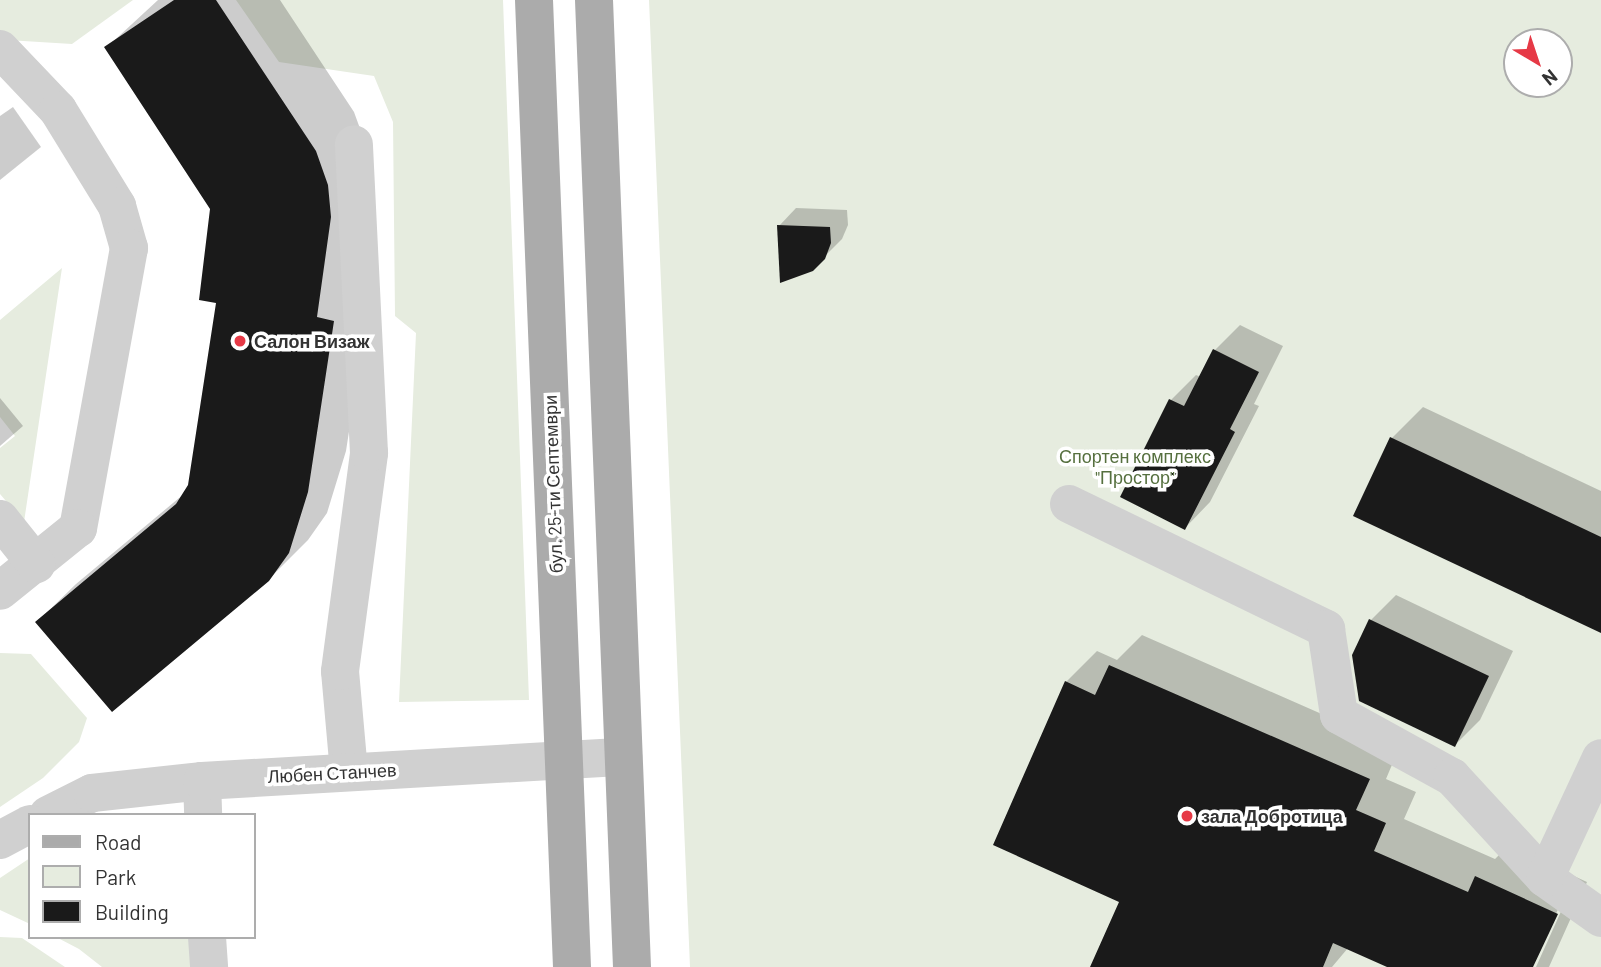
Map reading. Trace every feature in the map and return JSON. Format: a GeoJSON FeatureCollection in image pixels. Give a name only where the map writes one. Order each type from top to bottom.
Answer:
{"type":"FeatureCollection","features":[{"type":"Feature","properties":{"kind":"main road","name":"бул. 25-ти Септември"},"geometry":{"type":"LineString","coordinates":[[534,0],[572,967]]}},
{"type":"Feature","properties":{"kind":"main road"},"geometry":{"type":"LineString","coordinates":[[594,0],[632,967]]}},
{"type":"Feature","properties":{"kind":"street"},"geometry":{"type":"LineString","coordinates":[[0,48],[58,110],[117,206],[129,248],[78,528],[0,591]]}},
{"type":"Feature","properties":{"kind":"street"},"geometry":{"type":"LineString","coordinates":[[349,772],[340,671],[369,453],[354,144]]}},
{"type":"Feature","properties":{"kind":"street"},"geometry":{"type":"LineString","coordinates":[[1069,504],[1326,629],[1339,715],[1452,777],[1545,878],[1601,918]]}},
{"type":"Feature","properties":{"kind":"street"},"geometry":{"type":"LineString","coordinates":[[0,519],[36,564]]}},
{"type":"Feature","properties":{"kind":"street","name":"Любен Станчев"},"geometry":{"type":"LineString","coordinates":[[52,813],[92,793],[202,798],[349,772],[623,757]]}},
{"type":"Feature","properties":{"kind":"street"},"geometry":{"type":"LineString","coordinates":[[1545,878],[1601,758]]}},
{"type":"Feature","properties":{"kind":"street"},"geometry":{"type":"LineString","coordinates":[[0,841],[28,825]]}},
{"type":"Feature","properties":{"kind":"street"},"geometry":{"type":"LineString","coordinates":[[207,939],[208,967]]}},
{"type":"Feature","properties":{"kind":"green space"},"geometry":{"type":"Polygon","coordinates":[[[0,0],[133,0],[72,44],[7,40],[0,32],[0,0]]]}},
{"type":"Feature","properties":{"kind":"green space"},"geometry":{"type":"Polygon","coordinates":[[[236,0],[503,0],[529,700],[399,702],[416,333],[395,316],[393,122],[374,76],[279,62],[236,0]]]}},
{"type":"Feature","properties":{"kind":"green space","name":"Спортен комплекс \"Простор\""},"geometry":{"type":"Polygon","coordinates":[[[649,0],[1601,0],[1601,967],[690,967],[649,0]]]}},
{"type":"Feature","properties":{"kind":"green space"},"geometry":{"type":"Polygon","coordinates":[[[62,268],[24,522],[0,494],[0,448],[15,436],[0,417],[0,320],[62,268]]]}},
{"type":"Feature","properties":{"kind":"green space"},"geometry":{"type":"Polygon","coordinates":[[[0,653],[31,654],[87,718],[79,742],[43,778],[0,807],[0,653]]]}},
{"type":"Feature","properties":{"kind":"green space"},"geometry":{"type":"Polygon","coordinates":[[[28,859],[28,923],[0,910],[0,878],[28,859]]]}},
{"type":"Feature","properties":{"kind":"green space"},"geometry":{"type":"Polygon","coordinates":[[[0,937],[22,938],[65,967],[0,967],[0,937]]]}},
{"type":"Feature","properties":{"kind":"green space"},"geometry":{"type":"Polygon","coordinates":[[[60,939],[190,939],[191,967],[102,967],[79,949],[60,939]]]}},
{"type":"Feature","properties":{"kind":"building"},"geometry":{"type":"Polygon","coordinates":[[[174,0],[216,0],[316,151],[328,185],[331,217],[317,317],[334,321],[308,492],[289,553],[269,581],[112,712],[35,622],[176,504],[188,485],[216,303],[199,300],[210,209],[104,47],[174,0]]]}},
{"type":"Feature","properties":{"kind":"building"},"geometry":{"type":"Polygon","coordinates":[[[777,225],[830,227],[831,243],[825,259],[813,271],[780,283],[777,225]]]}},
{"type":"Feature","properties":{"kind":"building"},"geometry":{"type":"Polygon","coordinates":[[[1213,349],[1259,372],[1230,429],[1235,432],[1185,530],[1120,497],[1169,399],[1184,406],[1213,349]]]}},
{"type":"Feature","properties":{"kind":"building"},"geometry":{"type":"Polygon","coordinates":[[[1390,437],[1601,537],[1601,633],[1353,516],[1390,437]]]}},
{"type":"Feature","properties":{"kind":"building"},"geometry":{"type":"Polygon","coordinates":[[[1369,619],[1489,676],[1455,747],[1359,701],[1352,655],[1369,619]]]}},
{"type":"Feature","properties":{"kind":"building","name":"зала Добротица"},"geometry":{"type":"Polygon","coordinates":[[[1109,665],[1370,779],[1356,810],[1386,823],[1374,851],[1468,892],[1475,876],[1558,914],[1533,967],[1387,967],[1333,943],[1323,967],[1090,967],[1119,902],[993,845],[1065,681],[1095,695],[1109,665]]]}},
{"type":"Feature","properties":{"kind":"place","name":"Салон Визаж"},"geometry":{"type":"Point","coordinates":[240,341]}},
{"type":"Feature","properties":{"kind":"place","name":"зала Добротица"},"geometry":{"type":"Point","coordinates":[1187,816]}}]}
